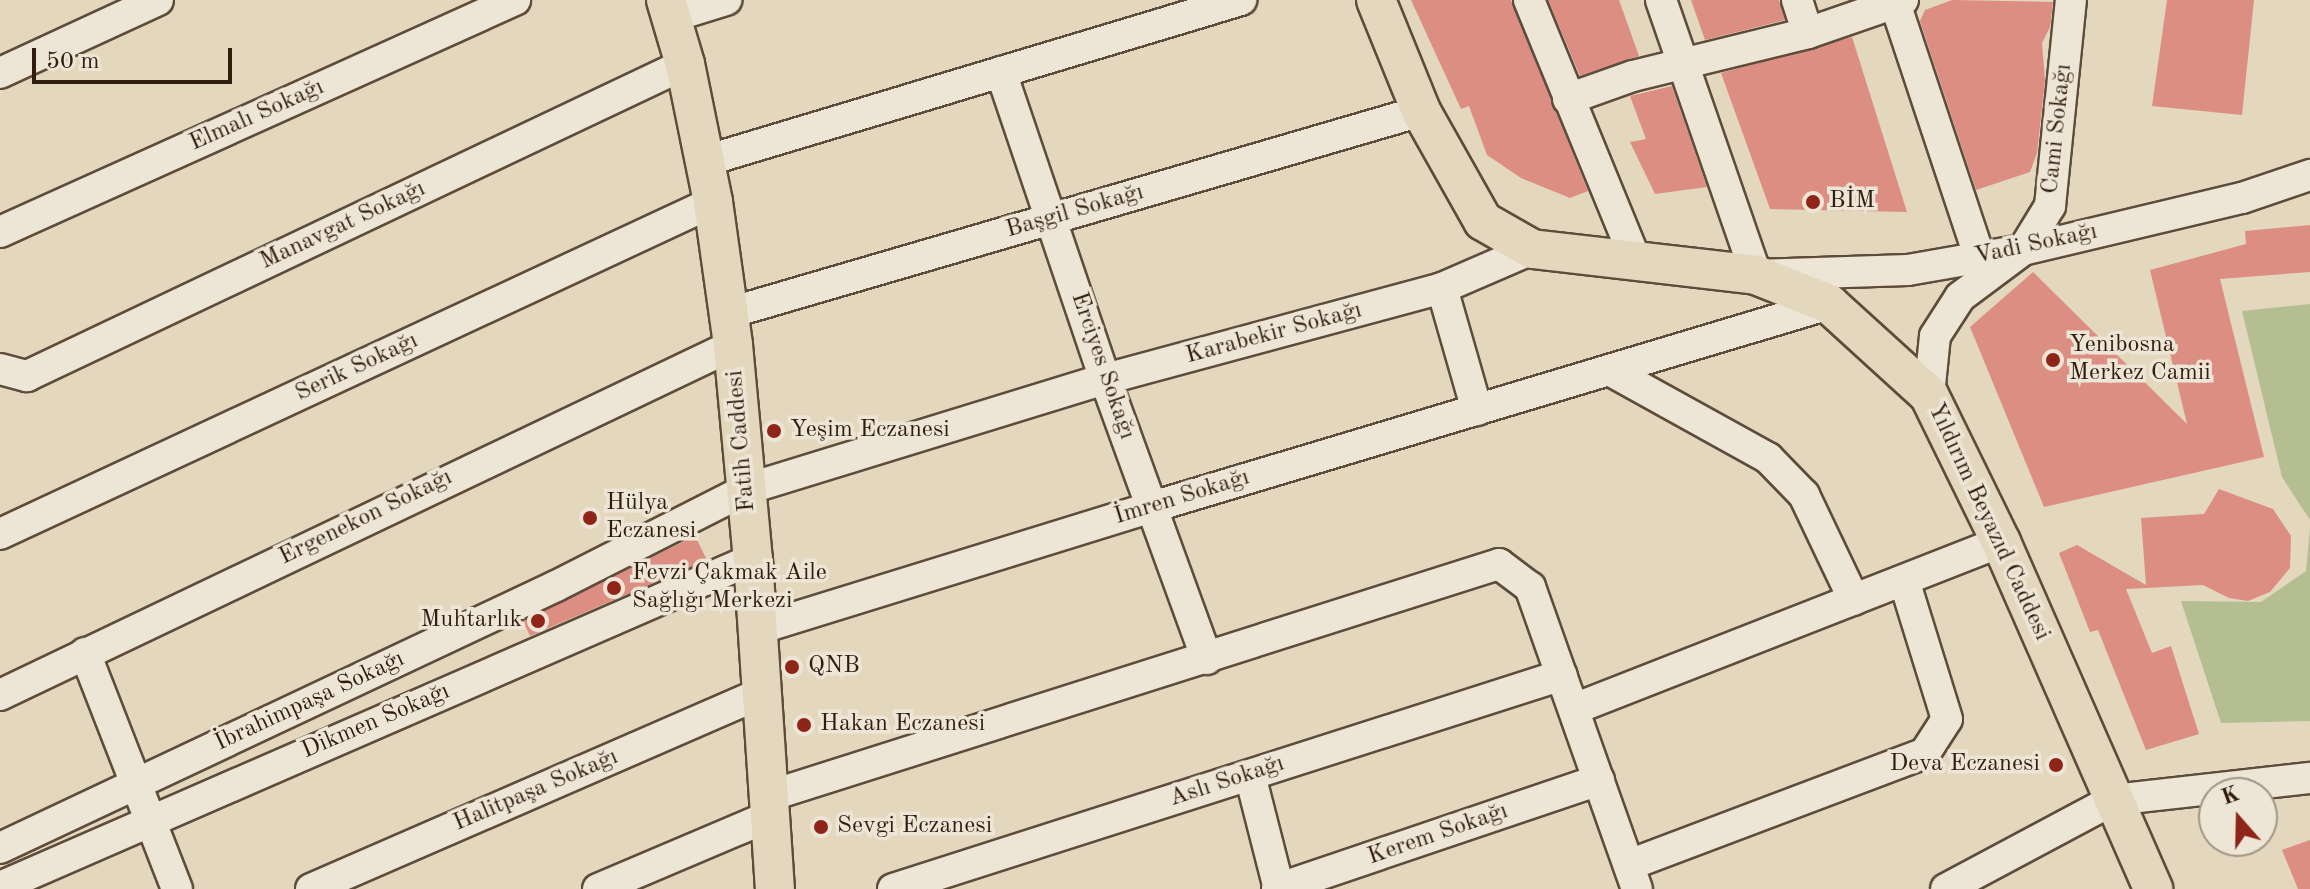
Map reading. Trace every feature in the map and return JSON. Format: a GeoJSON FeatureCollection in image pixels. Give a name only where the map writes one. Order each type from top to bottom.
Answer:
{"type":"FeatureCollection","features":[{"type":"Feature","properties":{"kind":"main road","name":"Yıldırım Beyazıd Caddesi"},"geometry":{"type":"LineString","coordinates":[[1376,0],[1421,111],[1483,221],[1532,249],[1756,275],[1829,304],[1929,395],[2001,542],[2153,889]]}},
{"type":"Feature","properties":{"kind":"main road","name":"Fatih Caddesi"},"geometry":{"type":"LineString","coordinates":[[668,8],[685,64],[705,161],[731,329],[753,559],[775,889]]}},
{"type":"Feature","properties":{"kind":"street"},"geometry":{"type":"LineString","coordinates":[[0,73],[158,0]]}},
{"type":"Feature","properties":{"kind":"street","name":"Elmalı Sokağı"},"geometry":{"type":"LineString","coordinates":[[0,232],[515,0]]}},
{"type":"Feature","properties":{"kind":"street"},"geometry":{"type":"LineString","coordinates":[[668,8],[726,0]]}},
{"type":"Feature","properties":{"kind":"street"},"geometry":{"type":"LineString","coordinates":[[705,161],[1241,0]]}},
{"type":"Feature","properties":{"kind":"street"},"geometry":{"type":"LineString","coordinates":[[1529,0],[1636,261]]}},
{"type":"Feature","properties":{"kind":"street"},"geometry":{"type":"LineString","coordinates":[[1661,0],[1756,275]]}},
{"type":"Feature","properties":{"kind":"street"},"geometry":{"type":"LineString","coordinates":[[1797,0],[1808,33]]}},
{"type":"Feature","properties":{"kind":"street","name":"Cami Sokağı"},"geometry":{"type":"LineString","coordinates":[[2023,250],[2050,206],[2071,0]]}},
{"type":"Feature","properties":{"kind":"street"},"geometry":{"type":"LineString","coordinates":[[1568,99],[1633,76],[1808,33],[1897,1],[1980,258]]}},
{"type":"Feature","properties":{"kind":"street","name":"Manavgat Sokağı"},"geometry":{"type":"LineString","coordinates":[[0,369],[27,376],[685,64]]}},
{"type":"Feature","properties":{"kind":"street","name":"Erciyes Sokağı"},"geometry":{"type":"LineString","coordinates":[[1001,72],[1105,379],[1207,659]]}},
{"type":"Feature","properties":{"kind":"street","name":"Başgil Sokağı"},"geometry":{"type":"LineString","coordinates":[[731,329],[1051,219],[1421,111]]}},
{"type":"Feature","properties":{"kind":"street","name":"Vadi Sokağı"},"geometry":{"type":"LineString","coordinates":[[1756,275],[1908,270],[1980,258],[2242,198],[2310,175]]}},
{"type":"Feature","properties":{"kind":"street","name":"Serik Sokağı"},"geometry":{"type":"LineString","coordinates":[[0,534],[713,202]]}},
{"type":"Feature","properties":{"kind":"street","name":"Karabekir Sokağı"},"geometry":{"type":"LineString","coordinates":[[747,489],[1105,379],[1442,288],[1532,249]]}},
{"type":"Feature","properties":{"kind":"street"},"geometry":{"type":"LineString","coordinates":[[1929,395],[1935,336],[1960,297],[2023,250]]}},
{"type":"Feature","properties":{"kind":"street"},"geometry":{"type":"LineString","coordinates":[[1442,288],[1477,410]]}},
{"type":"Feature","properties":{"kind":"street","name":"İmren Sokağı"},"geometry":{"type":"LineString","coordinates":[[758,629],[1829,304]]}},
{"type":"Feature","properties":{"kind":"street","name":"Ergenekon Sokağı"},"geometry":{"type":"LineString","coordinates":[[0,695],[731,329]]}},
{"type":"Feature","properties":{"kind":"street"},"geometry":{"type":"LineString","coordinates":[[1609,370],[1768,458],[1804,495],[1854,600]]}},
{"type":"Feature","properties":{"kind":"street","name":"İbrahimpaşa Sokağı"},"geometry":{"type":"LineString","coordinates":[[0,848],[556,586],[747,489]]}},
{"type":"Feature","properties":{"kind":"street"},"geometry":{"type":"LineString","coordinates":[[1574,709],[2001,542]]}},
{"type":"Feature","properties":{"kind":"street","name":"Dikmen Sokağı"},"geometry":{"type":"LineString","coordinates":[[0,887],[150,819],[753,559]]}},
{"type":"Feature","properties":{"kind":"street"},"geometry":{"type":"LineString","coordinates":[[598,889],[770,806],[1499,564],[1530,587],[1633,877],[1925,753],[1947,719],[1904,580]]}},
{"type":"Feature","properties":{"kind":"street"},"geometry":{"type":"LineString","coordinates":[[85,653],[177,889]]}},
{"type":"Feature","properties":{"kind":"street","name":"Aslı Sokağı"},"geometry":{"type":"LineString","coordinates":[[893,889],[1562,675]]}},
{"type":"Feature","properties":{"kind":"street","name":"Halitpaşa Sokağı"},"geometry":{"type":"LineString","coordinates":[[311,889],[762,693]]}},
{"type":"Feature","properties":{"kind":"street"},"geometry":{"type":"LineString","coordinates":[[1250,775],[1279,889]]}},
{"type":"Feature","properties":{"kind":"street"},"geometry":{"type":"LineString","coordinates":[[1946,889],[2113,800],[2310,778]]}},
{"type":"Feature","properties":{"kind":"street","name":"Kerem Sokağı"},"geometry":{"type":"LineString","coordinates":[[1279,889],[1599,780]]}},
{"type":"Feature","properties":{"kind":"green space"},"geometry":{"type":"Polygon","coordinates":[[[2310,304],[2310,520],[2282,477],[2242,311],[2310,304]]]}},
{"type":"Feature","properties":{"kind":"green space"},"geometry":{"type":"Polygon","coordinates":[[[2310,528],[2310,721],[2221,723],[2181,601],[2261,602],[2306,571],[2310,528]]]}},
{"type":"Feature","properties":{"kind":"building"},"geometry":{"type":"Polygon","coordinates":[[[1411,0],[1511,0],[1588,191],[1570,198],[1521,178],[1487,155],[1469,106],[1461,109],[1411,0]]]}},
{"type":"Feature","properties":{"kind":"building"},"geometry":{"type":"Polygon","coordinates":[[[1548,0],[1619,0],[1639,56],[1580,76],[1548,0]]]}},
{"type":"Feature","properties":{"kind":"building"},"geometry":{"type":"Polygon","coordinates":[[[1691,0],[1779,0],[1785,20],[1705,40],[1691,0]]]}},
{"type":"Feature","properties":{"kind":"building"},"geometry":{"type":"Polygon","coordinates":[[[1952,0],[2053,2],[2050,27],[2042,43],[2045,80],[2037,153],[2030,172],[1976,190],[1920,21],[1925,10],[1952,0]]]}},
{"type":"Feature","properties":{"kind":"building"},"geometry":{"type":"Polygon","coordinates":[[[2167,0],[2254,0],[2242,115],[2152,106],[2167,0]]]}},
{"type":"Feature","properties":{"kind":"building"},"geometry":{"type":"Polygon","coordinates":[[[1852,37],[1907,212],[1770,209],[1721,73],[1852,37]]]}},
{"type":"Feature","properties":{"kind":"building"},"geometry":{"type":"Polygon","coordinates":[[[1672,86],[1707,187],[1655,194],[1630,142],[1646,139],[1630,96],[1672,86]]]}},
{"type":"Feature","properties":{"kind":"building","name":"Yenibosna Merkez Camii"},"geometry":{"type":"Polygon","coordinates":[[[2310,225],[2310,272],[2220,279],[2264,457],[2044,507],[1970,327],[2033,272],[2187,424],[2150,270],[2246,244],[2245,231],[2310,225]]]}},
{"type":"Feature","properties":{"kind":"building"},"geometry":{"type":"Polygon","coordinates":[[[2219,489],[2273,509],[2291,536],[2290,568],[2270,592],[2248,601],[2229,598],[2203,585],[2126,589],[2152,653],[2171,646],[2199,734],[2146,750],[2098,630],[2090,632],[2059,553],[2077,545],[2146,585],[2141,518],[2204,514],[2219,489]]]}},
{"type":"Feature","properties":{"kind":"building"},"geometry":{"type":"Polygon","coordinates":[[[695,536],[707,560],[530,636],[523,621],[695,536]]]}},
{"type":"Feature","properties":{"kind":"building"},"geometry":{"type":"Polygon","coordinates":[[[2310,840],[2310,889],[2298,889],[2282,850],[2310,840]]]}},
{"type":"Feature","properties":{"kind":"place","name":"BİM"},"geometry":{"type":"Point","coordinates":[1813,202]}},
{"type":"Feature","properties":{"kind":"place","name":"Yenibosna Merkez Camii"},"geometry":{"type":"Point","coordinates":[2053,360]}},
{"type":"Feature","properties":{"kind":"place","name":"Yeşim Eczanesi"},"geometry":{"type":"Point","coordinates":[774,431]}},
{"type":"Feature","properties":{"kind":"place","name":"Hülya Eczanesi"},"geometry":{"type":"Point","coordinates":[590,518]}},
{"type":"Feature","properties":{"kind":"place","name":"Fevzi Çakmak Aile Sağlığı Merkezi"},"geometry":{"type":"Point","coordinates":[614,588]}},
{"type":"Feature","properties":{"kind":"place","name":"Muhtarlık"},"geometry":{"type":"Point","coordinates":[538,621]}},
{"type":"Feature","properties":{"kind":"place","name":"QNB"},"geometry":{"type":"Point","coordinates":[792,667]}},
{"type":"Feature","properties":{"kind":"place","name":"Hakan Eczanesi"},"geometry":{"type":"Point","coordinates":[804,725]}},
{"type":"Feature","properties":{"kind":"place","name":"Deva Eczanesi"},"geometry":{"type":"Point","coordinates":[2056,765]}},
{"type":"Feature","properties":{"kind":"place","name":"Sevgi Eczanesi"},"geometry":{"type":"Point","coordinates":[821,827]}}]}
